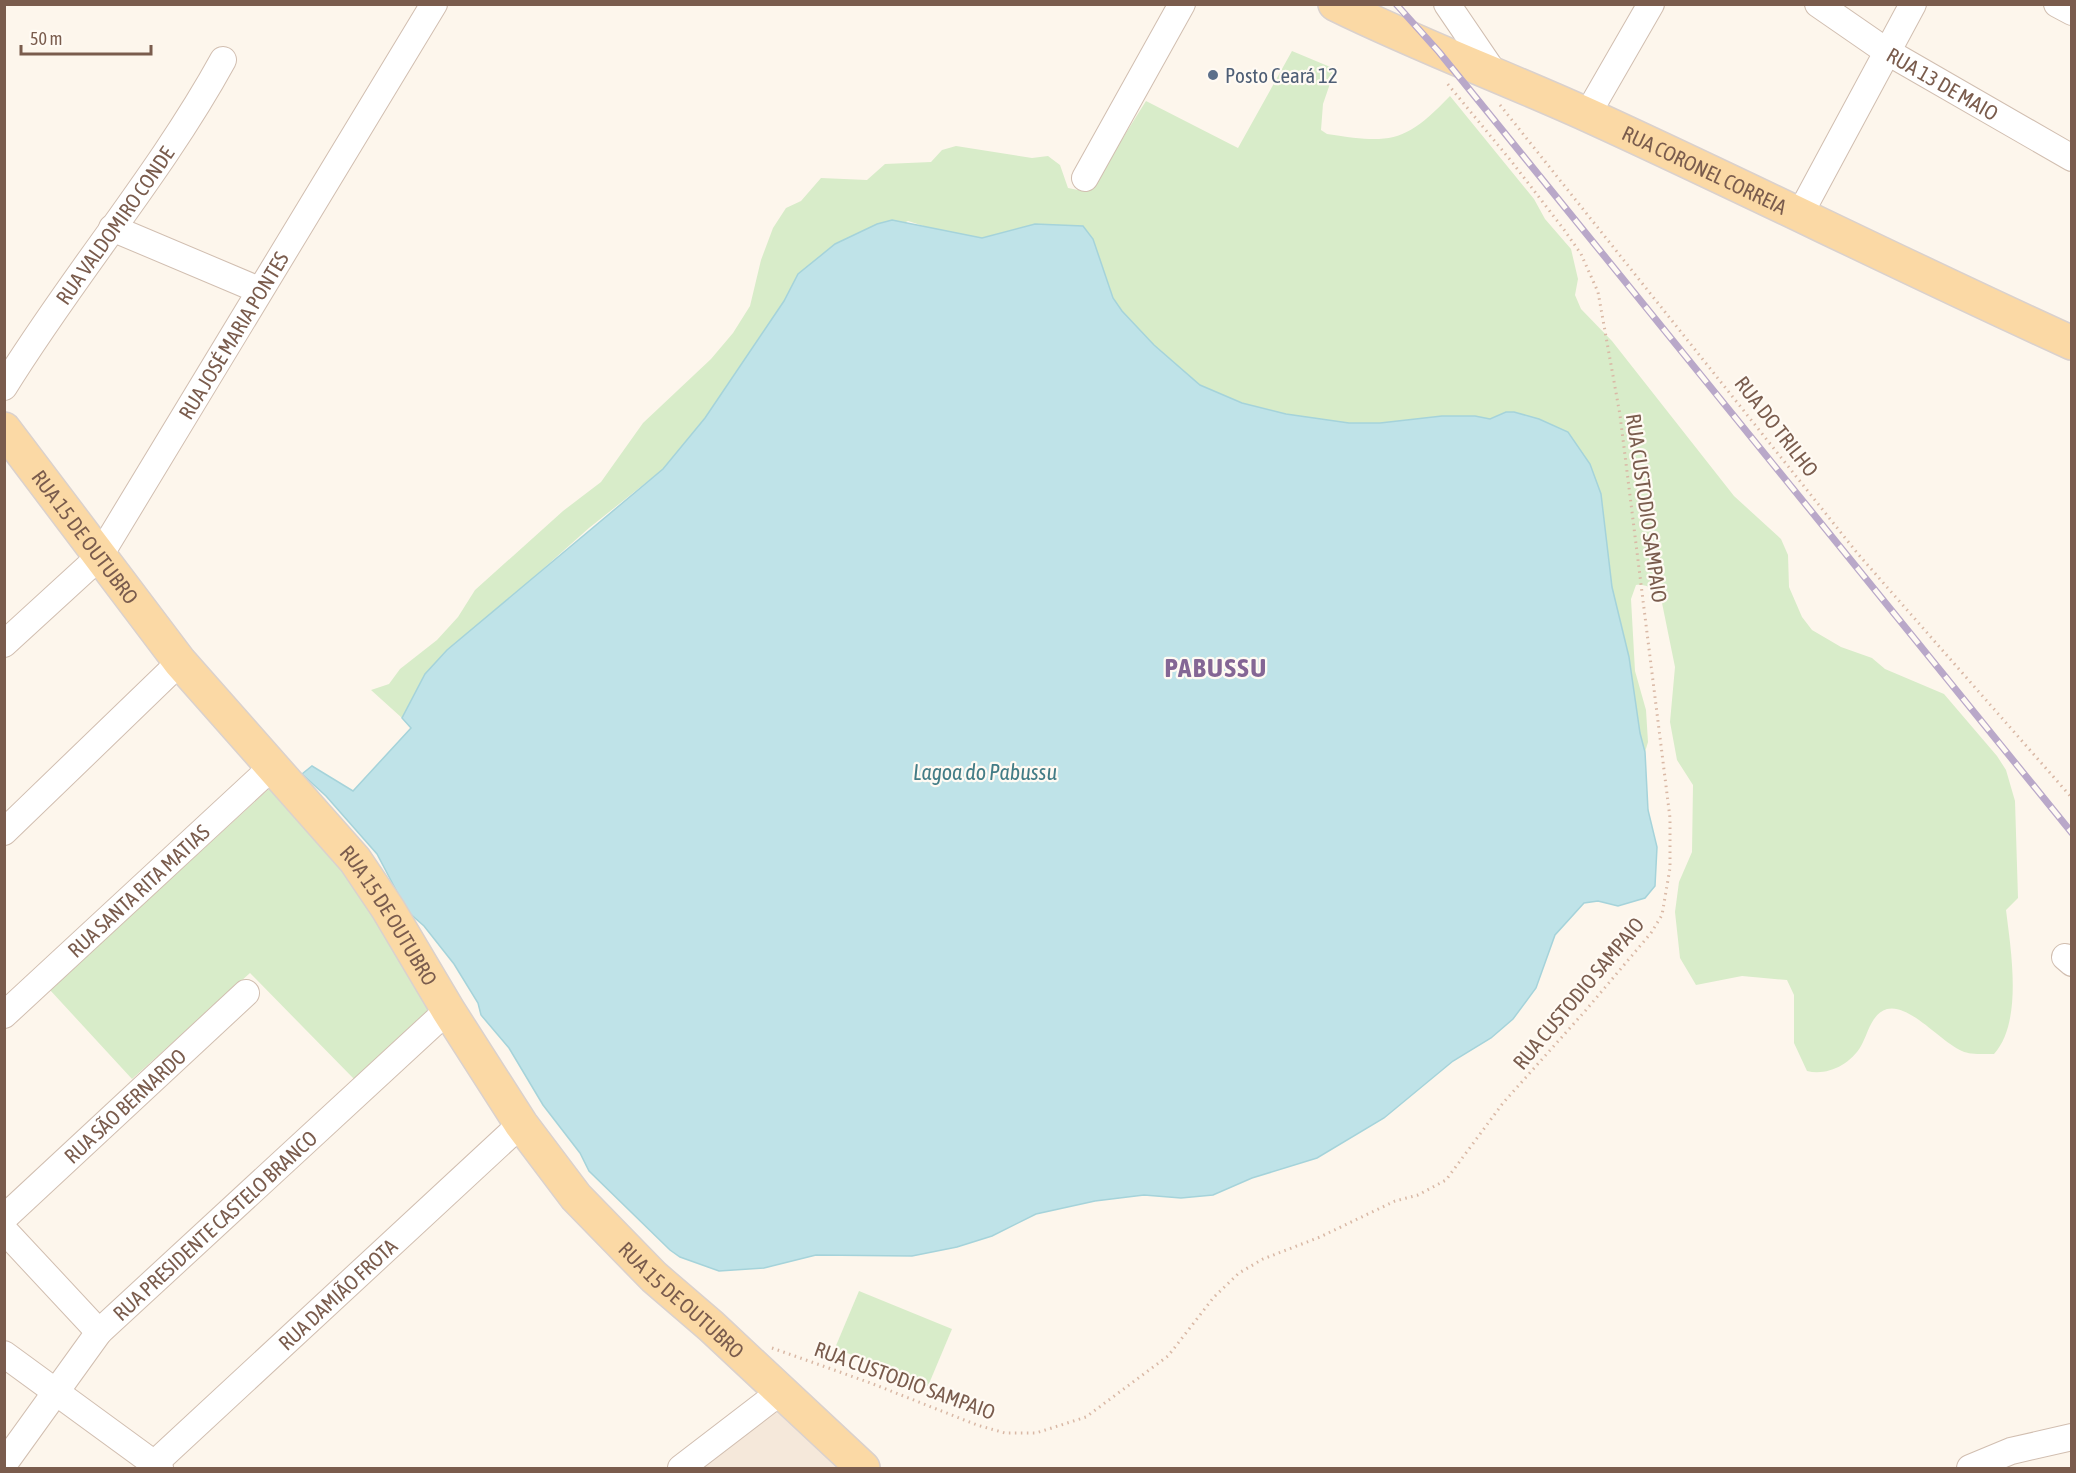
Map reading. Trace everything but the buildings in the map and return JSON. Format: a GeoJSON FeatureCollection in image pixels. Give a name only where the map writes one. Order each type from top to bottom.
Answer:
{"type":"FeatureCollection","features":[{"type":"Feature","properties":{"kind":"main road","name":"RUA CORONEL CORREIA"},"geometry":{"type":"LineString","coordinates":[[1335,4],[1496,88],[1587,115],[1800,214],[1922,275],[2072,343]]}},
{"type":"Feature","properties":{"kind":"main road","name":"RUA 15 DE OUTUBRO"},"geometry":{"type":"LineString","coordinates":[[4,429],[180,662],[355,860],[388,909],[448,1010],[521,1124],[605,1229],[863,1468]]}},
{"type":"Feature","properties":{"kind":"street","name":"RUA JOSÉ MARIA PONTES"},"geometry":{"type":"LineString","coordinates":[[4,644],[99,557],[434,4]]}},
{"type":"Feature","properties":{"kind":"street"},"geometry":{"type":"LineString","coordinates":[[1085,177],[1182,4]]}},
{"type":"Feature","properties":{"kind":"street"},"geometry":{"type":"LineString","coordinates":[[1447,4],[1496,88]]}},
{"type":"Feature","properties":{"kind":"street"},"geometry":{"type":"LineString","coordinates":[[1587,115],[1651,4]]}},
{"type":"Feature","properties":{"kind":"street","name":"RUA 13 DE MAIO"},"geometry":{"type":"LineString","coordinates":[[1818,4],[1886,51],[2072,158]]}},
{"type":"Feature","properties":{"kind":"street"},"geometry":{"type":"LineString","coordinates":[[1800,214],[1912,4]]}},
{"type":"Feature","properties":{"kind":"street"},"geometry":{"type":"LineString","coordinates":[[2057,4],[2072,12]]}},
{"type":"Feature","properties":{"kind":"street","name":"RUA VALDOMIRO CONDE"},"geometry":{"type":"LineString","coordinates":[[4,387],[39,331],[195,108],[223,60]]}},
{"type":"Feature","properties":{"kind":"street"},"geometry":{"type":"LineString","coordinates":[[112,228],[259,290]]}},
{"type":"Feature","properties":{"kind":"street"},"geometry":{"type":"LineString","coordinates":[[4,832],[180,662]]}},
{"type":"Feature","properties":{"kind":"street","name":"RUA SANTA RITA MATIAS"},"geometry":{"type":"LineString","coordinates":[[4,1015],[273,766]]}},
{"type":"Feature","properties":{"kind":"street","name":"RUA SÃO BERNARDO"},"geometry":{"type":"LineString","coordinates":[[4,1218],[246,993]]}},
{"type":"Feature","properties":{"kind":"street","name":"RUA PRESIDENTE CASTELO BRANCO"},"geometry":{"type":"LineString","coordinates":[[4,1464],[99,1332],[448,1010]]}},
{"type":"Feature","properties":{"kind":"street","name":"RUA DAMIÃO FROTA"},"geometry":{"type":"LineString","coordinates":[[157,1466],[521,1124]]}},
{"type":"Feature","properties":{"kind":"street"},"geometry":{"type":"LineString","coordinates":[[4,1230],[99,1332]]}},
{"type":"Feature","properties":{"kind":"street"},"geometry":{"type":"LineString","coordinates":[[4,1354],[157,1466]]}},
{"type":"Feature","properties":{"kind":"street"},"geometry":{"type":"LineString","coordinates":[[685,1467],[780,1392]]}},
{"type":"Feature","properties":{"kind":"street"},"geometry":{"type":"LineString","coordinates":[[1970,1468],[2011,1451],[2072,1437]]}},
{"type":"Feature","properties":{"kind":"path","name":"RUA CUSTODIO SAMPAIO"},"geometry":{"type":"LineString","coordinates":[[767,1346],[868,1382],[977,1425],[1005,1433],[1036,1433],[1086,1417],[1168,1356],[1214,1297],[1239,1273],[1263,1259],[1320,1237],[1395,1200],[1418,1196],[1446,1180],[1503,1103],[1651,933],[1662,915],[1670,868],[1670,818],[1628,471],[1598,292],[1581,254],[1565,231],[1456,92],[1442,79]]}},
{"type":"Feature","properties":{"kind":"path","name":"RUA DO TRILHO"},"geometry":{"type":"LineString","coordinates":[[1496,88],[1858,554],[2072,798]]}},
{"type":"Feature","properties":{"kind":"shaded area"},"geometry":{"type":"Polygon","coordinates":[[[777,1410],[841,1468],[699,1468],[777,1410]]]}},
{"type":"Feature","properties":{"kind":"green space"},"geometry":{"type":"Polygon","coordinates":[[[1292,51],[1335,69],[1323,104],[1321,130],[1327,134],[1367,139],[1396,136],[1421,123],[1450,96],[1534,199],[1545,219],[1571,249],[1578,279],[1575,295],[1581,309],[1612,341],[1734,496],[1781,539],[1788,555],[1789,587],[1802,617],[1812,630],[1841,647],[1872,658],[1885,669],[1944,694],[1997,756],[2006,770],[2015,801],[2018,898],[2006,910],[2012,965],[2012,1005],[2009,1024],[1994,1054],[1973,1054],[1962,1051],[1915,1017],[1896,1009],[1887,1009],[1877,1015],[1861,1046],[1851,1059],[1830,1070],[1807,1071],[1794,1043],[1794,995],[1787,980],[1742,976],[1696,985],[1680,958],[1675,912],[1679,882],[1692,852],[1693,785],[1677,760],[1670,722],[1675,667],[1661,598],[1651,588],[1636,585],[1631,599],[1635,671],[1646,710],[1648,742],[1645,752],[1629,657],[1612,587],[1506,412],[1490,419],[1475,416],[1442,416],[1380,423],[1349,423],[1286,414],[1242,403],[1200,385],[1154,345],[1122,311],[1113,298],[1093,239],[1035,224],[982,238],[936,230],[908,221],[798,274],[784,301],[705,418],[663,469],[589,528],[425,674],[402,718],[371,690],[389,684],[400,669],[437,640],[458,617],[475,590],[563,511],[601,482],[643,423],[711,359],[733,333],[750,306],[761,260],[773,228],[786,208],[801,201],[821,178],[867,180],[885,164],[931,162],[942,150],[956,146],[1032,158],[1048,156],[1060,165],[1068,188],[1083,191],[1092,187],[1146,101],[1238,148],[1292,51]]]}},
{"type":"Feature","properties":{"kind":"green space"},"geometry":{"type":"Polygon","coordinates":[[[271,787],[322,842],[373,914],[431,1007],[355,1080],[250,973],[132,1079],[50,990],[271,787]]]}},
{"type":"Feature","properties":{"kind":"green space"},"geometry":{"type":"Polygon","coordinates":[[[859,1291],[952,1329],[928,1386],[835,1348],[859,1291]]]}},
{"type":"Feature","properties":{"kind":"water","name":"Lagoa do Pabussu"},"geometry":{"type":"Polygon","coordinates":[[[892,220],[982,238],[1035,224],[1083,226],[1093,239],[1113,298],[1122,311],[1154,345],[1200,385],[1242,403],[1286,414],[1349,423],[1380,423],[1442,416],[1475,416],[1490,419],[1506,412],[1514,412],[1539,419],[1568,432],[1590,464],[1601,494],[1612,587],[1629,657],[1645,752],[1648,810],[1657,847],[1655,886],[1645,898],[1618,906],[1598,901],[1584,903],[1555,935],[1536,988],[1513,1019],[1491,1038],[1453,1061],[1384,1118],[1317,1158],[1252,1178],[1213,1195],[1181,1198],[1144,1195],[1095,1201],[1036,1214],[992,1236],[957,1247],[912,1256],[816,1255],[764,1268],[719,1271],[680,1257],[670,1250],[589,1171],[580,1153],[543,1105],[509,1048],[481,1015],[478,1003],[454,964],[424,926],[407,911],[377,854],[326,796],[302,774],[312,766],[353,791],[411,728],[402,718],[425,674],[447,650],[663,469],[705,418],[784,301],[798,274],[835,244],[877,224],[892,220]]]}},
{"type":"Feature","properties":{"kind":"railway"},"geometry":{"type":"LineString","coordinates":[[1396,4],[1439,52],[2072,833]]}},
{"type":"Feature","properties":{"kind":"place","name":"Posto Ceará 12"},"geometry":{"type":"Point","coordinates":[1213,75]}},
{"type":"Feature","properties":{"kind":"district","name":"PABUSSU"},"geometry":{"type":"Point","coordinates":[1216,667]}}]}
